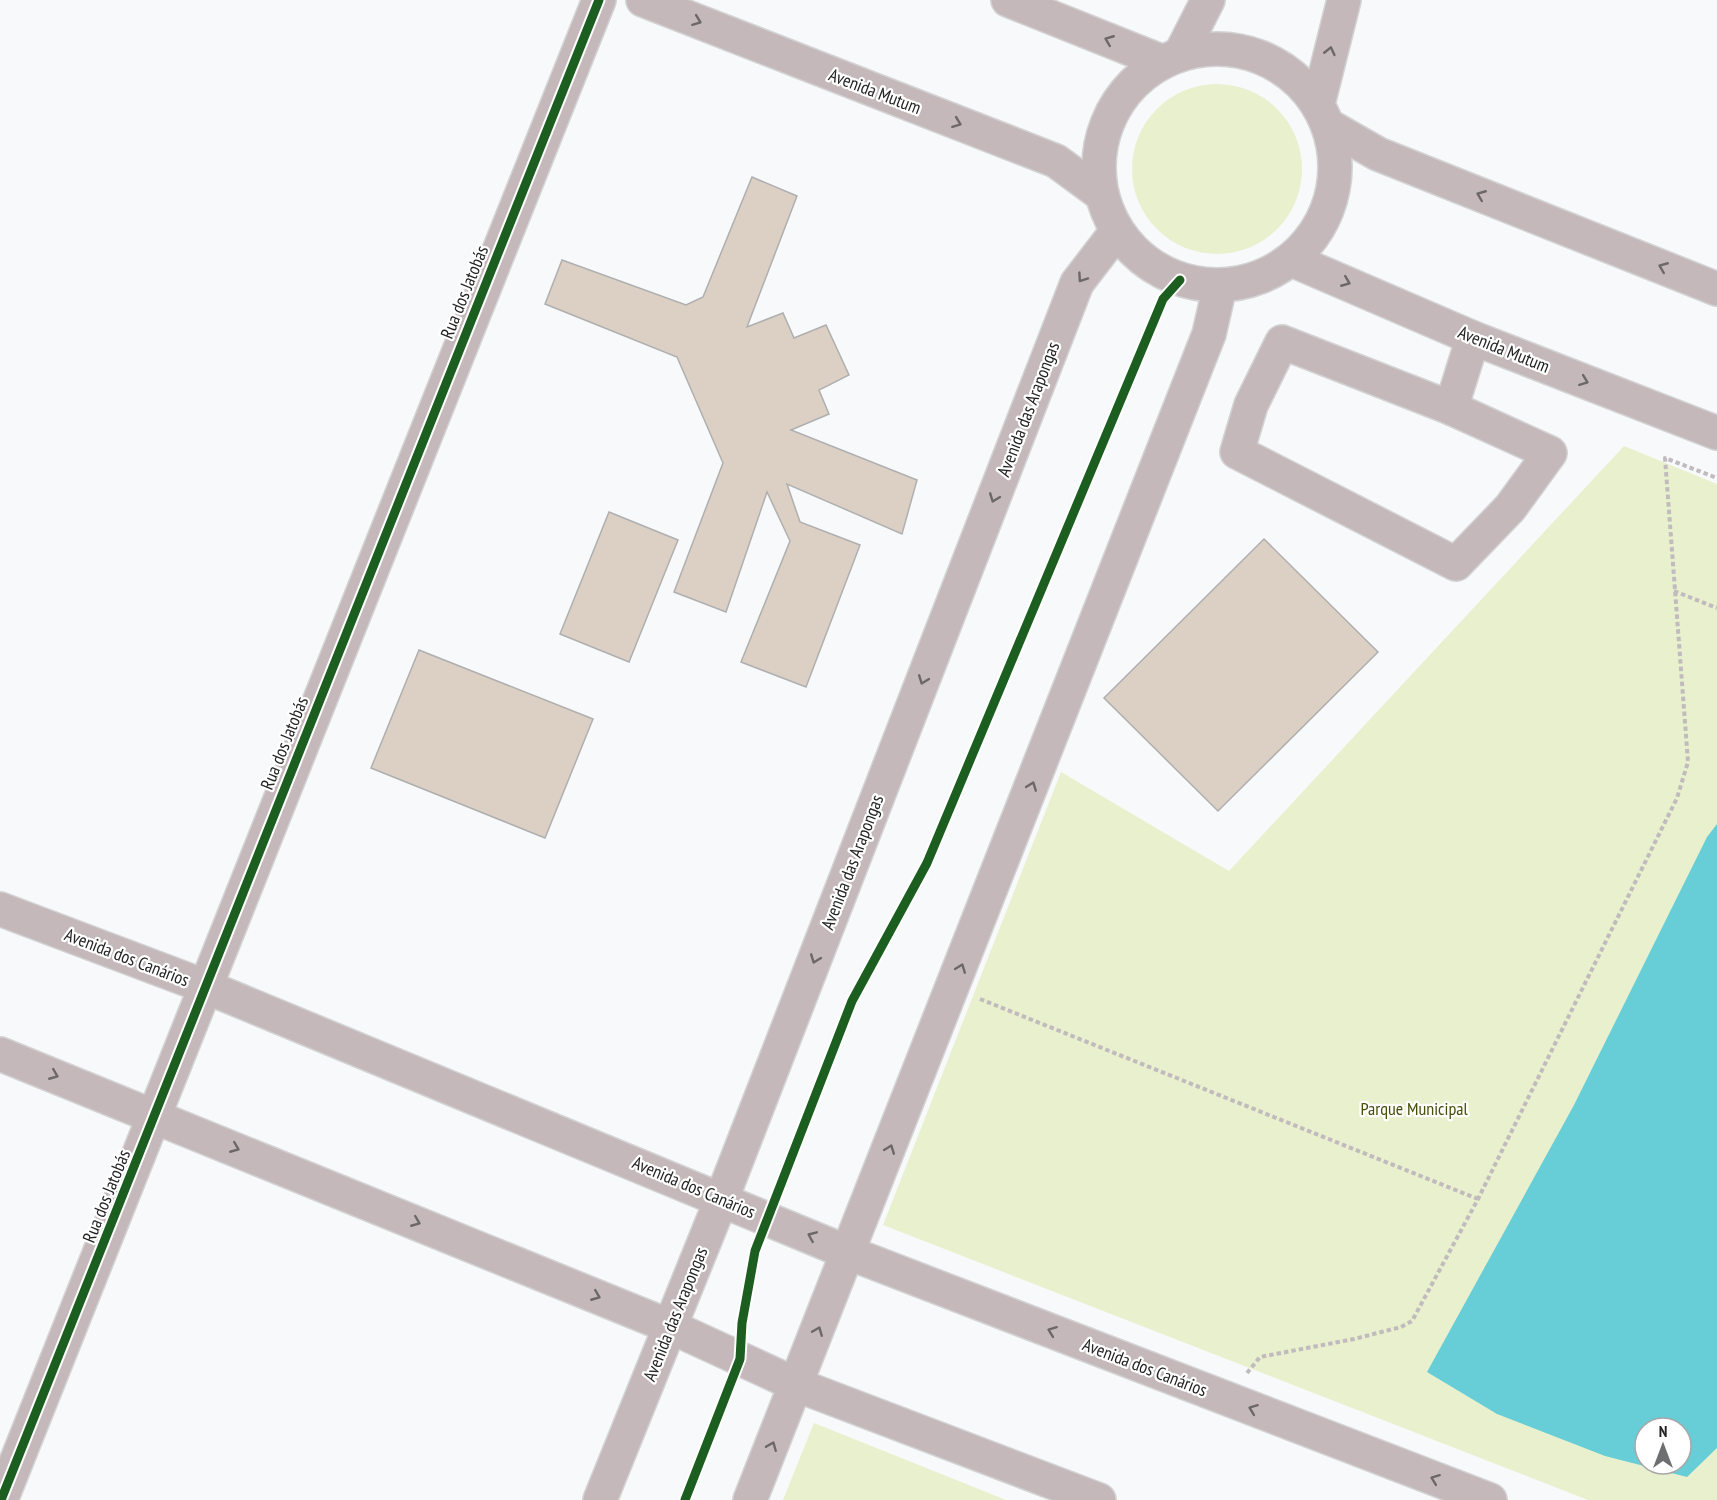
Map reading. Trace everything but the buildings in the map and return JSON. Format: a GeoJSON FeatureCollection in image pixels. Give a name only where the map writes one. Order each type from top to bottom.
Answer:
{"type":"FeatureCollection","features":[{"type":"Feature","properties":{"kind":"street","name":"Rua dos Jatobás"},"geometry":{"type":"LineString","coordinates":[[1,1500],[599,0]]}},
{"type":"Feature","properties":{"kind":"street","name":"Avenida Mutum"},"geometry":{"type":"LineString","coordinates":[[643,0],[1056,161],[1101,194]]}},
{"type":"Feature","properties":{"kind":"street"},"geometry":{"type":"LineString","coordinates":[[1008,0],[1172,58]]}},
{"type":"Feature","properties":{"kind":"street"},"geometry":{"type":"LineString","coordinates":[[1172,58],[1208,0]]}},
{"type":"Feature","properties":{"kind":"street"},"geometry":{"type":"LineString","coordinates":[[1344,0],[1324,115],[1336,163],[1332,199],[1317,233],[1292,260],[1260,279],[1220,286],[1180,280],[1144,261],[1116,231],[1101,194],[1098,155],[1109,117],[1131,85],[1172,58],[1211,49],[1242,52],[1272,62],[1298,80],[1324,115],[1378,154],[1715,282]]}},
{"type":"Feature","properties":{"kind":"street","name":"Avenida das Arapongas"},"geometry":{"type":"LineString","coordinates":[[600,1500],[722,1198],[1077,283],[1116,231]]}},
{"type":"Feature","properties":{"kind":"street","name":"Avenida Mutum"},"geometry":{"type":"LineString","coordinates":[[1292,260],[1473,338],[1717,433]]}},
{"type":"Feature","properties":{"kind":"street"},"geometry":{"type":"LineString","coordinates":[[750,1500],[1205,345],[1220,286]]}},
{"type":"Feature","properties":{"kind":"street"},"geometry":{"type":"LineString","coordinates":[[1451,408],[1473,338]]}},
{"type":"Feature","properties":{"kind":"street"},"geometry":{"type":"LineString","coordinates":[[1281,342],[1451,408],[1550,453],[1510,508],[1456,564],[1237,452],[1251,405],[1281,342]]}},
{"type":"Feature","properties":{"kind":"street","name":"Avenida dos Canários"},"geometry":{"type":"LineString","coordinates":[[0,909],[204,986],[722,1198],[849,1253],[1490,1500]]}},
{"type":"Feature","properties":{"kind":"street"},"geometry":{"type":"LineString","coordinates":[[0,1054],[669,1326],[796,1385],[1099,1500]]}},
{"type":"Feature","properties":{"kind":"path"},"geometry":{"type":"LineString","coordinates":[[1235,1402],[1247,1373],[1260,1357],[1354,1339],[1401,1327],[1412,1321],[1478,1198],[1680,789],[1689,762],[1665,458],[1717,478]]}},
{"type":"Feature","properties":{"kind":"path"},"geometry":{"type":"LineString","coordinates":[[1674,591],[1717,608]]}},
{"type":"Feature","properties":{"kind":"path"},"geometry":{"type":"LineString","coordinates":[[953,988],[1478,1198]]}},
{"type":"Feature","properties":{"kind":"green space"},"geometry":{"type":"Polygon","coordinates":[[[1217,84],[1234,85],[1250,90],[1277,109],[1296,136],[1301,152],[1301,186],[1296,202],[1277,229],[1250,248],[1234,253],[1217,254],[1200,253],[1184,248],[1157,229],[1138,202],[1133,186],[1132,169],[1133,152],[1138,136],[1157,109],[1184,90],[1200,85],[1217,84]]]}},
{"type":"Feature","properties":{"kind":"green space","name":"Parque Municipal"},"geometry":{"type":"Polygon","coordinates":[[[1624,446],[1717,484],[1717,1500],[1588,1500],[883,1225],[1061,772],[1229,871],[1624,446]]]}},
{"type":"Feature","properties":{"kind":"green space"},"geometry":{"type":"Polygon","coordinates":[[[814,1423],[1006,1500],[783,1500],[814,1423]]]}},
{"type":"Feature","properties":{"kind":"water"},"geometry":{"type":"Polygon","coordinates":[[[1717,824],[1717,1448],[1693,1471],[1693,1416],[1633,1416],[1633,1463],[1605,1456],[1497,1414],[1427,1372],[1574,1105],[1707,837],[1717,824]]]}},
{"type":"Feature","properties":{"kind":"cycle path"},"geometry":{"type":"LineString","coordinates":[[1,1500],[599,0]]}},
{"type":"Feature","properties":{"kind":"cycle path"},"geometry":{"type":"LineString","coordinates":[[685,1500],[740,1359],[742,1323],[755,1251],[852,1001],[927,863],[1163,299],[1180,280]]}}]}
